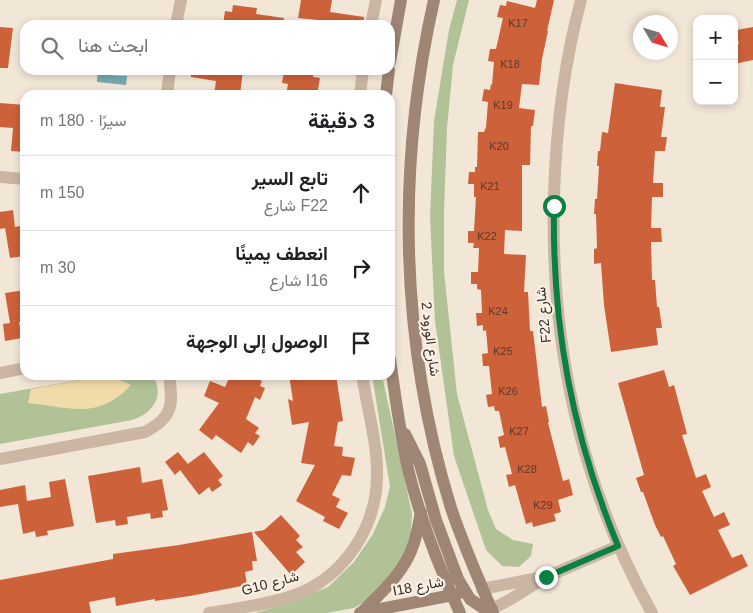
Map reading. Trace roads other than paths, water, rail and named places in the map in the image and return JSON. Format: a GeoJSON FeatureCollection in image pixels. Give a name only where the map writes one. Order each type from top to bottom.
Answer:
{"type":"FeatureCollection","features":[{"type":"Feature","properties":{"kind":"street"},"geometry":{"type":"LineString","coordinates":[[177,20],[181,0]]}},
{"type":"Feature","properties":{"kind":"street"},"geometry":{"type":"LineString","coordinates":[[372,20],[376,0]]}},
{"type":"Feature","properties":{"kind":"street"},"geometry":{"type":"LineString","coordinates":[[395,34],[401,0]]}},
{"type":"Feature","properties":{"kind":"street","name":"شارع الورود 2"},"geometry":{"type":"LineString","coordinates":[[434,0],[421,65],[410,157],[408,255],[412,306],[424,400],[437,458],[468,555],[482,588],[488,612]]}},
{"type":"Feature","properties":{"kind":"street","name":"F22 شارع"},"geometry":{"type":"LineString","coordinates":[[582,0],[566,70],[557,138],[553,240],[561,342],[574,409],[592,478],[618,546],[652,613]]}},
{"type":"Feature","properties":{"kind":"street"},"geometry":{"type":"LineString","coordinates":[[168,90],[169,75]]}},
{"type":"Feature","properties":{"kind":"street"},"geometry":{"type":"LineString","coordinates":[[361,90],[362,75]]}},
{"type":"Feature","properties":{"kind":"street"},"geometry":{"type":"LineString","coordinates":[[387,90],[388,75]]}},
{"type":"Feature","properties":{"kind":"street"},"geometry":{"type":"LineString","coordinates":[[0,177],[20,179]]}},
{"type":"Feature","properties":{"kind":"street"},"geometry":{"type":"LineString","coordinates":[[0,372],[20,369]]}},
{"type":"Feature","properties":{"kind":"street"},"geometry":{"type":"LineString","coordinates":[[0,459],[145,432],[165,418],[170,409],[172,399],[170,380]]}},
{"type":"Feature","properties":{"kind":"street","name":"G10 شارع"},"geometry":{"type":"LineString","coordinates":[[209,613],[295,595],[316,585],[335,571],[356,547],[369,520],[376,492],[377,476],[377,462],[363,380]]}},
{"type":"Feature","properties":{"kind":"street"},"geometry":{"type":"LineString","coordinates":[[392,380],[408,470],[439,566],[460,613]]}},
{"type":"Feature","properties":{"kind":"street"},"geometry":{"type":"LineString","coordinates":[[399,427],[416,454],[446,547],[466,592],[476,604],[488,612],[546,577],[618,546]]}},
{"type":"Feature","properties":{"kind":"street"},"geometry":{"type":"LineString","coordinates":[[361,613],[402,568],[414,543],[421,512]]}},
{"type":"Feature","properties":{"kind":"street"},"geometry":{"type":"LineString","coordinates":[[482,588],[546,577]]}},
{"type":"Feature","properties":{"kind":"street","name":"I18 شارع"},"geometry":{"type":"LineString","coordinates":[[361,613],[482,588]]}},
{"type":"Feature","properties":{"kind":"street"},"geometry":{"type":"LineString","coordinates":[[452,595],[474,613]]}},
{"type":"Feature","properties":{"kind":"water"},"geometry":{"type":"Polygon","coordinates":[[[98,75],[127,76],[126,85],[97,82],[98,75]]]}}]}
